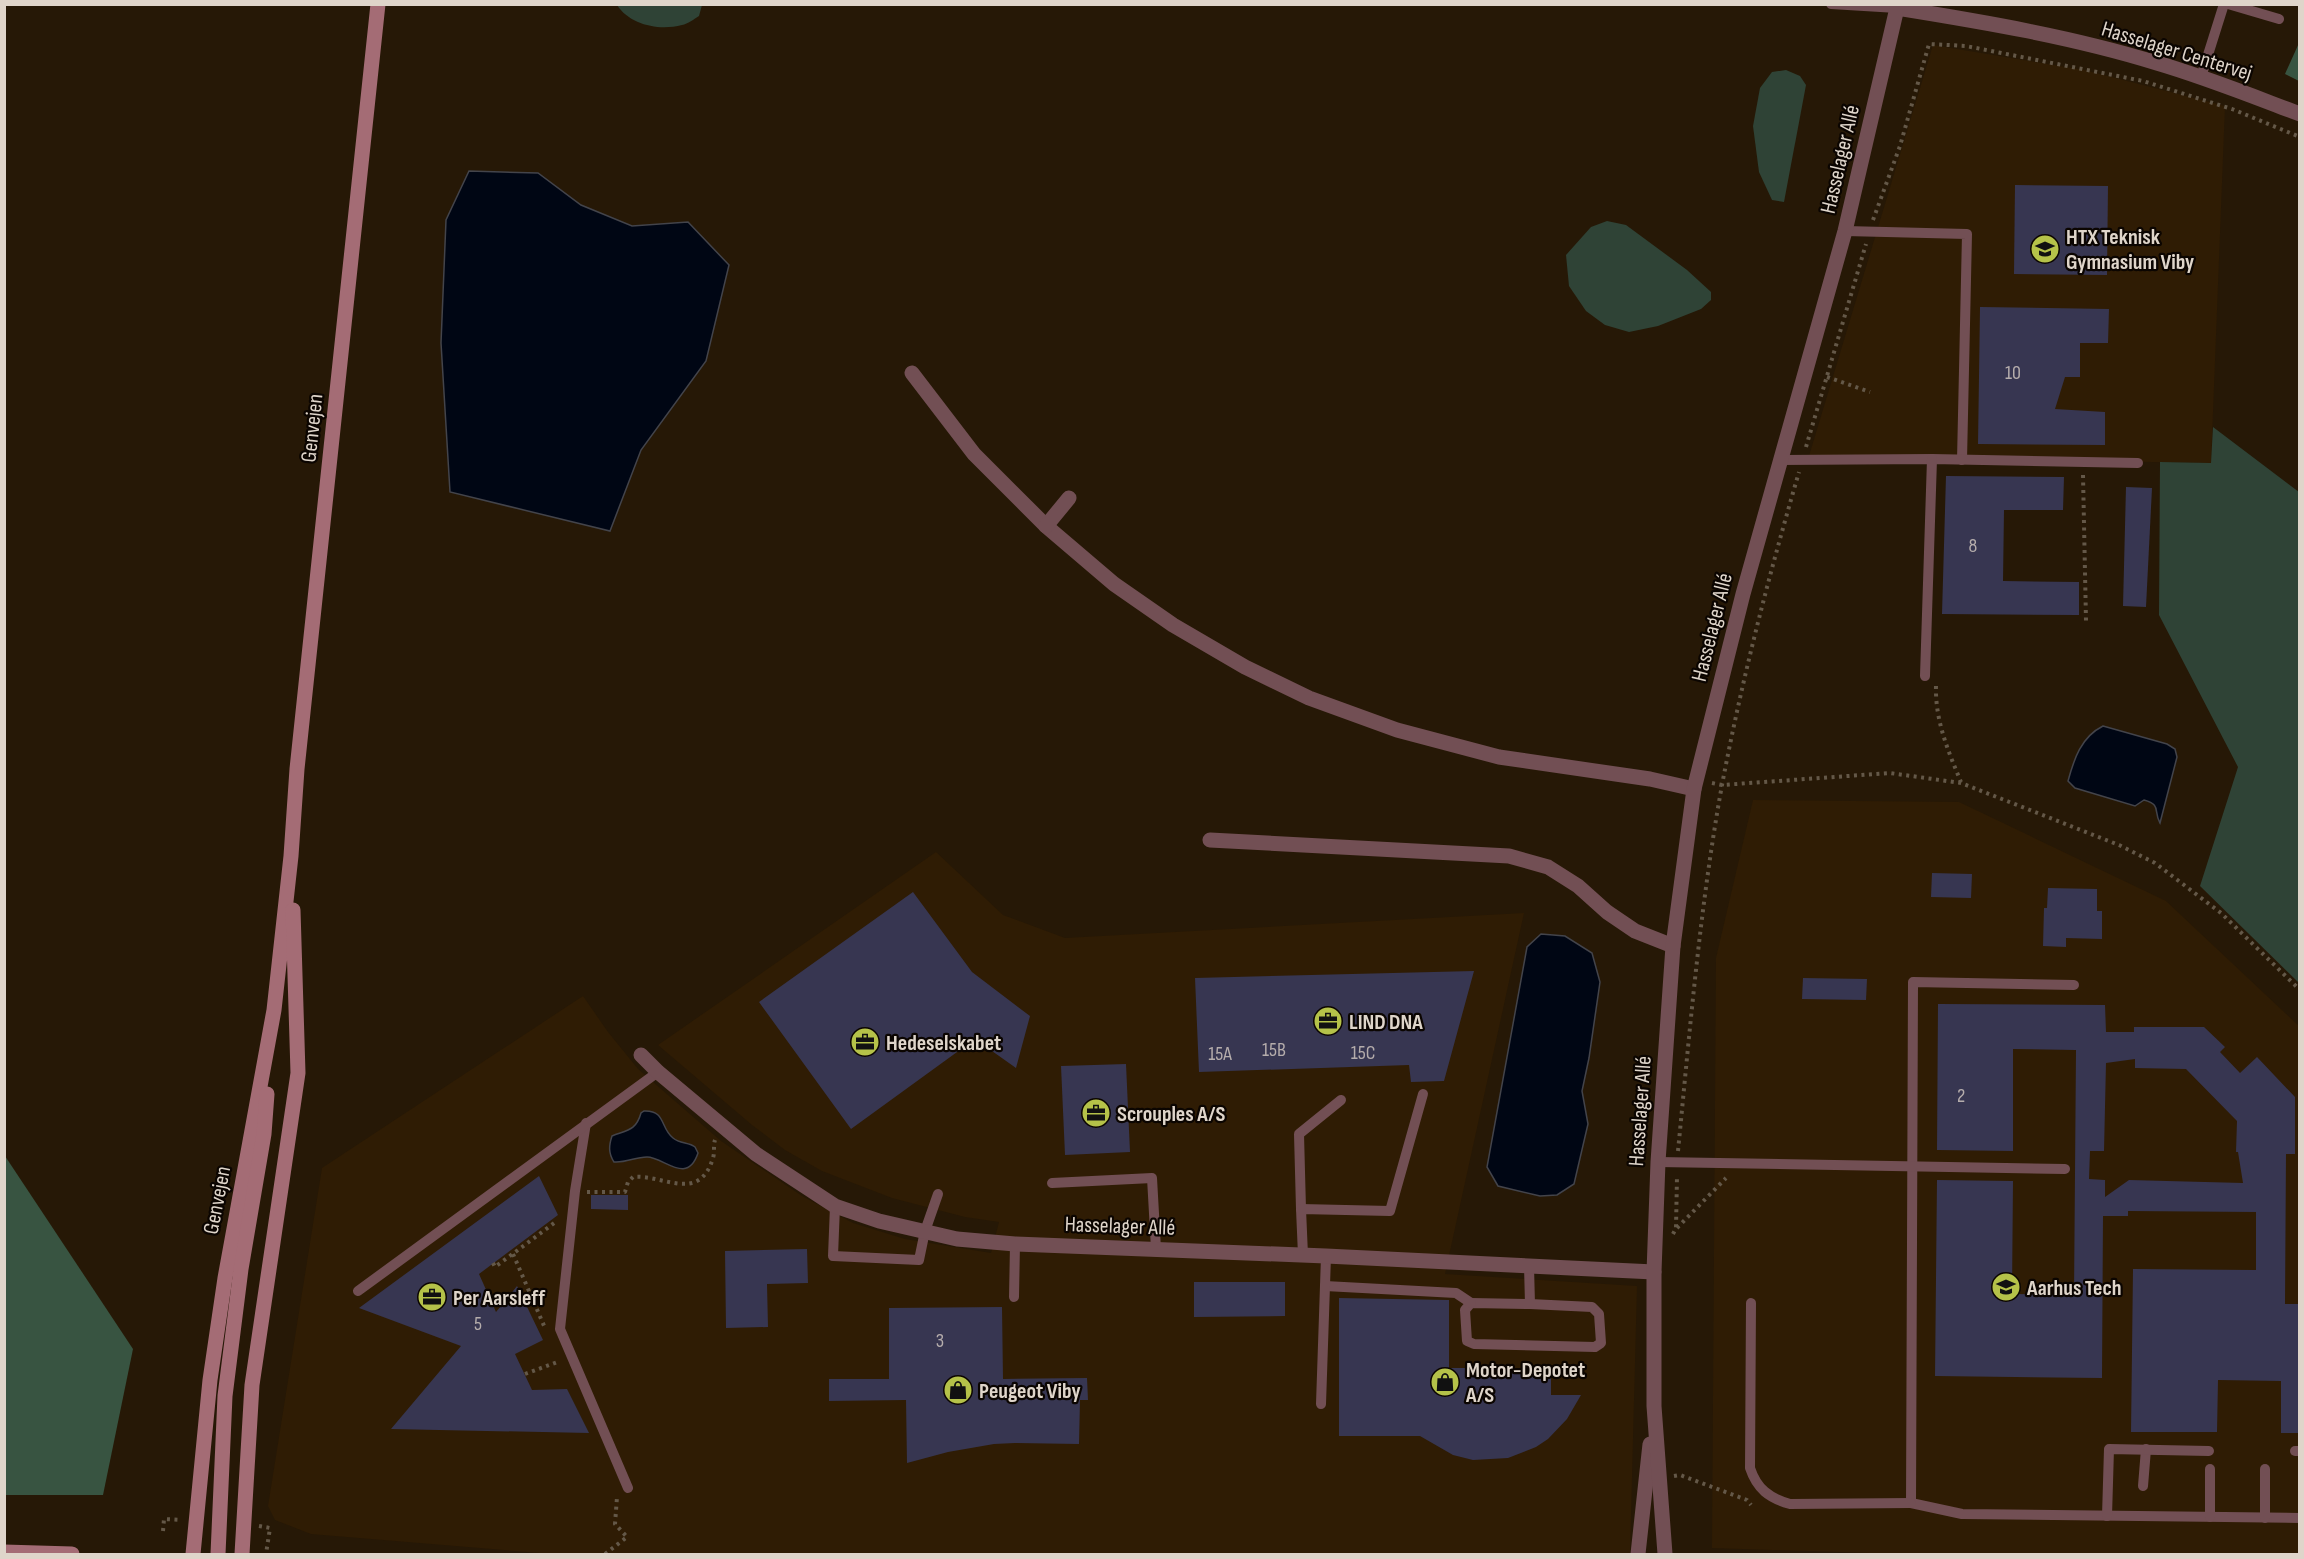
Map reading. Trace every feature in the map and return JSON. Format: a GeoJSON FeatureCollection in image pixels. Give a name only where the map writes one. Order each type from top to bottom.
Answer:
{"type":"FeatureCollection","features":[{"type":"Feature","properties":{"kind":"street","name":"Genvejen"},"geometry":{"type":"LineString","coordinates":[[193,1554],[210,1380],[225,1278],[274,1010],[378,4]]}},
{"type":"Feature","properties":{"kind":"street","name":"Hasselager Centervej"},"geometry":{"type":"LineString","coordinates":[[1897,8],[2042,34],[2156,62],[2300,114]]}},
{"type":"Feature","properties":{"kind":"street","name":"Hasselager Allé"},"geometry":{"type":"LineString","coordinates":[[1665,1554],[1654,1406],[1654,1272],[1658,1162],[1673,946],[1696,784],[1743,594],[1845,231],[1897,8]]}},
{"type":"Feature","properties":{"kind":"street"},"geometry":{"type":"LineString","coordinates":[[912,373],[974,454],[1046,526],[1114,584],[1173,625],[1245,667],[1309,698],[1397,730],[1499,757],[1696,784]]}},
{"type":"Feature","properties":{"kind":"street"},"geometry":{"type":"LineString","coordinates":[[1046,526],[1069,498]]}},
{"type":"Feature","properties":{"kind":"street"},"geometry":{"type":"LineString","coordinates":[[1210,840],[1509,856],[1548,867],[1578,886],[1607,912],[1635,931],[1673,946]]}},
{"type":"Feature","properties":{"kind":"street","name":"Genvejen"},"geometry":{"type":"LineString","coordinates":[[242,1554],[252,1385],[298,1073],[291,856]]}},
{"type":"Feature","properties":{"kind":"street"},"geometry":{"type":"LineString","coordinates":[[218,1554],[225,1396],[241,1269],[264,1134],[274,1010]]}},
{"type":"Feature","properties":{"kind":"street","name":"Hasselager Allé"},"geometry":{"type":"LineString","coordinates":[[641,1055],[756,1154],[835,1206],[879,1221],[957,1239],[1015,1244],[1654,1272]]}},
{"type":"Feature","properties":{"kind":"street","name":"Hasselager Allé"},"geometry":{"type":"LineString","coordinates":[[1638,1554],[1654,1406]]}},
{"type":"Feature","properties":{"kind":"street"},"geometry":{"type":"LineString","coordinates":[[4,1552],[72,1554]]}},
{"type":"Feature","properties":{"kind":"lane"},"geometry":{"type":"LineString","coordinates":[[1831,4],[1897,8]]}},
{"type":"Feature","properties":{"kind":"lane"},"geometry":{"type":"LineString","coordinates":[[2201,77],[2231,5],[2279,19]]}},
{"type":"Feature","properties":{"kind":"lane"},"geometry":{"type":"LineString","coordinates":[[1845,231],[1966,234],[1962,460]]}},
{"type":"Feature","properties":{"kind":"lane"},"geometry":{"type":"LineString","coordinates":[[1780,460],[1932,459],[2138,463]]}},
{"type":"Feature","properties":{"kind":"lane"},"geometry":{"type":"LineString","coordinates":[[1925,676],[1932,459]]}},
{"type":"Feature","properties":{"kind":"lane"},"geometry":{"type":"LineString","coordinates":[[1911,1503],[1913,982],[2074,984]]}},
{"type":"Feature","properties":{"kind":"lane"},"geometry":{"type":"LineString","coordinates":[[358,1291],[658,1072]]}},
{"type":"Feature","properties":{"kind":"lane"},"geometry":{"type":"LineString","coordinates":[[1301,1209],[1390,1211],[1423,1094]]}},
{"type":"Feature","properties":{"kind":"lane"},"geometry":{"type":"LineString","coordinates":[[1303,1255],[1299,1134],[1341,1100]]}},
{"type":"Feature","properties":{"kind":"lane"},"geometry":{"type":"LineString","coordinates":[[586,1123],[575,1191],[560,1329],[623,1488]]}},
{"type":"Feature","properties":{"kind":"lane"},"geometry":{"type":"LineString","coordinates":[[1658,1162],[2065,1169]]}},
{"type":"Feature","properties":{"kind":"lane"},"geometry":{"type":"LineString","coordinates":[[1052,1183],[1152,1178],[1155,1249]]}},
{"type":"Feature","properties":{"kind":"lane"},"geometry":{"type":"LineString","coordinates":[[835,1206],[833,1256],[919,1260],[925,1231],[938,1194]]}},
{"type":"Feature","properties":{"kind":"lane"},"geometry":{"type":"LineString","coordinates":[[1014,1297],[1015,1244]]}},
{"type":"Feature","properties":{"kind":"lane"},"geometry":{"type":"LineString","coordinates":[[1321,1404],[1326,1256]]}},
{"type":"Feature","properties":{"kind":"lane"},"geometry":{"type":"LineString","coordinates":[[1529,1266],[1530,1304]]}},
{"type":"Feature","properties":{"kind":"lane"},"geometry":{"type":"LineString","coordinates":[[1325,1286],[1456,1293],[1471,1302],[1592,1307],[1599,1314],[1601,1343],[1595,1347],[1474,1344],[1467,1341],[1465,1310],[1471,1302]]}},
{"type":"Feature","properties":{"kind":"lane"},"geometry":{"type":"LineString","coordinates":[[1751,1303],[1750,1468],[1754,1481],[1764,1493],[1775,1500],[1790,1504],[1911,1503],[1962,1514],[2300,1518]]}},
{"type":"Feature","properties":{"kind":"lane"},"geometry":{"type":"LineString","coordinates":[[2107,1516],[2109,1449],[2209,1451]]}},
{"type":"Feature","properties":{"kind":"lane"},"geometry":{"type":"LineString","coordinates":[[2143,1486],[2146,1449]]}},
{"type":"Feature","properties":{"kind":"lane"},"geometry":{"type":"LineString","coordinates":[[2210,1469],[2210,1517]]}},
{"type":"Feature","properties":{"kind":"lane"},"geometry":{"type":"LineString","coordinates":[[2265,1469],[2265,1518]]}},
{"type":"Feature","properties":{"kind":"path"},"geometry":{"type":"LineString","coordinates":[[1676,1228],[1677,1163],[1698,953],[1722,785],[1760,608],[1870,232],[1899,146],[1929,44],[1966,46],[2143,81],[2232,109],[2300,137]]}},
{"type":"Feature","properties":{"kind":"path"},"geometry":{"type":"LineString","coordinates":[[1827,377],[1870,392]]}},
{"type":"Feature","properties":{"kind":"path"},"geometry":{"type":"LineString","coordinates":[[2082,461],[2086,621]]}},
{"type":"Feature","properties":{"kind":"path"},"geometry":{"type":"LineString","coordinates":[[1925,676],[1936,676],[1935,705],[1946,746],[1961,783]]}},
{"type":"Feature","properties":{"kind":"path"},"geometry":{"type":"LineString","coordinates":[[1696,784],[1722,785],[1890,773],[1961,783],[2119,845],[2155,863],[2221,913],[2300,990]]}},
{"type":"Feature","properties":{"kind":"path"},"geometry":{"type":"LineString","coordinates":[[575,1191],[625,1192],[628,1182],[633,1177],[645,1175],[674,1184],[686,1185],[695,1181],[709,1167],[714,1156],[716,1136],[723,1126]]}},
{"type":"Feature","properties":{"kind":"path"},"geometry":{"type":"LineString","coordinates":[[1672,1237],[1676,1228],[1740,1164]]}},
{"type":"Feature","properties":{"kind":"path"},"geometry":{"type":"LineString","coordinates":[[493,1263],[495,1267],[563,1217]]}},
{"type":"Feature","properties":{"kind":"path"},"geometry":{"type":"LineString","coordinates":[[513,1254],[546,1329]]}},
{"type":"Feature","properties":{"kind":"path"},"geometry":{"type":"LineString","coordinates":[[556,1351],[560,1361]]}},
{"type":"Feature","properties":{"kind":"path"},"geometry":{"type":"LineString","coordinates":[[525,1374],[572,1357]]}},
{"type":"Feature","properties":{"kind":"path"},"geometry":{"type":"LineString","coordinates":[[1659,1477],[1680,1475],[1747,1500],[1751,1505]]}},
{"type":"Feature","properties":{"kind":"path"},"geometry":{"type":"LineString","coordinates":[[605,1554],[627,1537],[615,1524],[623,1488]]}},
{"type":"Feature","properties":{"kind":"path"},"geometry":{"type":"LineString","coordinates":[[163,1531],[164,1519],[196,1520]]}},
{"type":"Feature","properties":{"kind":"path"},"geometry":{"type":"LineString","coordinates":[[245,1525],[270,1528],[266,1554]]}},
{"type":"Feature","properties":{"kind":"shaded area","name":"HTX Teknisk Gymnasium Viby"},"geometry":{"type":"Polygon","coordinates":[[[1933,45],[2084,70],[2225,106],[2211,463],[1809,456],[1933,45]]]}},
{"type":"Feature","properties":{"kind":"shaded area"},"geometry":{"type":"Polygon","coordinates":[[[469,171],[538,173],[581,205],[632,226],[688,222],[729,265],[706,361],[641,450],[610,531],[450,492],[441,343],[446,220],[469,171]]]}},
{"type":"Feature","properties":{"kind":"shaded area"},"geometry":{"type":"Polygon","coordinates":[[[2103,726],[2167,744],[2175,749],[2177,757],[2160,823],[2155,806],[2150,802],[2144,800],[2135,806],[2075,788],[2068,781],[2084,742],[2103,726]]]}},
{"type":"Feature","properties":{"kind":"shaded area","name":"Aarhus Tech"},"geometry":{"type":"Polygon","coordinates":[[[1753,800],[1959,802],[2166,901],[2299,1026],[2299,1554],[1899,1554],[1712,1548],[1716,958],[1753,800]]]}},
{"type":"Feature","properties":{"kind":"shaded area"},"geometry":{"type":"Polygon","coordinates":[[[936,852],[1003,915],[1065,938],[1524,913],[1445,1274],[1637,1286],[1630,1554],[551,1554],[311,1534],[275,1520],[268,1506],[322,1168],[583,996],[638,1069],[721,1141],[802,1196],[853,1223],[905,1239],[991,1253],[999,1222],[965,1217],[892,1198],[822,1171],[785,1150],[752,1125],[658,1045],[936,852]]]}},
{"type":"Feature","properties":{"kind":"shaded area"},"geometry":{"type":"Polygon","coordinates":[[[1541,934],[1565,936],[1592,953],[1600,982],[1582,1091],[1588,1124],[1574,1184],[1557,1195],[1540,1196],[1498,1186],[1487,1167],[1527,947],[1541,934]]]}},
{"type":"Feature","properties":{"kind":"shaded area"},"geometry":{"type":"Polygon","coordinates":[[[644,1111],[656,1113],[673,1138],[695,1147],[698,1153],[688,1168],[682,1169],[647,1157],[614,1162],[610,1149],[612,1136],[634,1127],[644,1111]]]}},
{"type":"Feature","properties":{"kind":"green space"},"geometry":{"type":"Polygon","coordinates":[[[617,5],[702,5],[699,16],[686,24],[655,27],[637,22],[617,5]]]}},
{"type":"Feature","properties":{"kind":"green space"},"geometry":{"type":"Polygon","coordinates":[[[2299,43],[2299,81],[2285,74],[2299,43]]]}},
{"type":"Feature","properties":{"kind":"green space"},"geometry":{"type":"Polygon","coordinates":[[[1786,70],[1800,76],[1806,85],[1784,202],[1772,200],[1759,172],[1753,126],[1760,88],[1772,72],[1786,70]]]}},
{"type":"Feature","properties":{"kind":"green space"},"geometry":{"type":"Polygon","coordinates":[[[1607,221],[1626,225],[1687,270],[1711,292],[1711,300],[1701,309],[1658,326],[1629,332],[1605,325],[1586,311],[1569,286],[1566,255],[1591,227],[1607,221]]]}},
{"type":"Feature","properties":{"kind":"green space"},"geometry":{"type":"Polygon","coordinates":[[[2213,427],[2299,492],[2299,983],[2200,886],[2238,767],[2159,615],[2160,462],[2211,463],[2213,427]]]}},
{"type":"Feature","properties":{"kind":"green space"},"geometry":{"type":"Polygon","coordinates":[[[5,1156],[133,1349],[103,1495],[5,1495],[5,1156]]]}},
{"type":"Feature","properties":{"kind":"building"},"geometry":{"type":"Polygon","coordinates":[[[2015,185],[2108,186],[2107,275],[2014,274],[2015,185]]]}},
{"type":"Feature","properties":{"kind":"building"},"geometry":{"type":"Polygon","coordinates":[[[1980,307],[2109,309],[2108,343],[2080,343],[2080,377],[2065,377],[2055,409],[2105,412],[2105,445],[1978,444],[1980,307]]]}},
{"type":"Feature","properties":{"kind":"building"},"geometry":{"type":"Polygon","coordinates":[[[1946,476],[2064,477],[2063,510],[2004,510],[2003,581],[2079,582],[2079,615],[1942,614],[1946,476]]]}},
{"type":"Feature","properties":{"kind":"building"},"geometry":{"type":"Polygon","coordinates":[[[2126,487],[2152,488],[2146,607],[2123,606],[2126,487]]]}},
{"type":"Feature","properties":{"kind":"building"},"geometry":{"type":"Polygon","coordinates":[[[1932,873],[1972,874],[1971,898],[1931,897],[1932,873]]]}},
{"type":"Feature","properties":{"kind":"building"},"geometry":{"type":"Polygon","coordinates":[[[2048,888],[2097,889],[2097,911],[2102,911],[2102,939],[2066,938],[2066,947],[2043,946],[2044,908],[2047,908],[2048,888]]]}},
{"type":"Feature","properties":{"kind":"building"},"geometry":{"type":"Polygon","coordinates":[[[913,892],[972,972],[1030,1016],[1016,1068],[975,1039],[851,1129],[759,1002],[913,892]]]}},
{"type":"Feature","properties":{"kind":"building","name":"LIND DNA"},"geometry":{"type":"Polygon","coordinates":[[[1474,971],[1444,1081],[1411,1082],[1409,1065],[1199,1072],[1195,978],[1474,971]]]}},
{"type":"Feature","properties":{"kind":"building"},"geometry":{"type":"Polygon","coordinates":[[[1803,978],[1867,979],[1866,1000],[1802,999],[1803,978]]]}},
{"type":"Feature","properties":{"kind":"building"},"geometry":{"type":"Polygon","coordinates":[[[1938,1004],[2105,1005],[2106,1032],[2134,1032],[2134,1027],[2204,1027],[2225,1047],[2220,1052],[2240,1073],[2257,1057],[2295,1097],[2295,1154],[2286,1154],[2285,1304],[2300,1304],[2300,1433],[2281,1433],[2281,1381],[2218,1380],[2217,1432],[2131,1432],[2133,1269],[2256,1270],[2256,1212],[2128,1211],[2128,1216],[2103,1216],[2102,1378],[1935,1376],[1937,1180],[2013,1181],[2012,1294],[2074,1295],[2076,1050],[2013,1049],[2013,1151],[1937,1150],[1938,1004]],[[2135,1059],[2106,1063],[2104,1151],[2090,1151],[2089,1179],[2105,1180],[2105,1197],[2129,1180],[2243,1183],[2238,1152],[2236,1152],[2237,1121],[2186,1069],[2135,1068],[2135,1059]]]}},
{"type":"Feature","properties":{"kind":"building","name":"Scrouples A/S"},"geometry":{"type":"Polygon","coordinates":[[[1126,1064],[1130,1152],[1065,1155],[1061,1066],[1126,1064]]]}},
{"type":"Feature","properties":{"kind":"building","name":"Per Aarsleff"},"geometry":{"type":"Polygon","coordinates":[[[539,1176],[558,1215],[479,1274],[496,1312],[517,1286],[543,1340],[515,1354],[532,1390],[567,1389],[589,1433],[391,1429],[461,1346],[359,1308],[539,1176]]]}},
{"type":"Feature","properties":{"kind":"building"},"geometry":{"type":"Polygon","coordinates":[[[591,1195],[628,1195],[628,1210],[591,1209],[591,1195]]]}},
{"type":"Feature","properties":{"kind":"building"},"geometry":{"type":"Polygon","coordinates":[[[807,1249],[808,1283],[767,1284],[768,1327],[726,1328],[725,1251],[807,1249]]]}},
{"type":"Feature","properties":{"kind":"building"},"geometry":{"type":"Polygon","coordinates":[[[1194,1282],[1285,1282],[1285,1316],[1194,1317],[1194,1282]]]}},
{"type":"Feature","properties":{"kind":"building","name":"Motor-Depotet A/S"},"geometry":{"type":"Polygon","coordinates":[[[1339,1298],[1449,1300],[1449,1368],[1551,1368],[1551,1395],[1581,1395],[1567,1419],[1548,1439],[1536,1447],[1508,1458],[1473,1460],[1453,1455],[1420,1436],[1339,1436],[1339,1298]]]}},
{"type":"Feature","properties":{"kind":"building","name":"Peugeot Viby"},"geometry":{"type":"Polygon","coordinates":[[[1002,1307],[1003,1379],[1087,1378],[1088,1400],[1080,1400],[1079,1444],[994,1444],[948,1452],[907,1463],[906,1400],[829,1401],[829,1379],[889,1379],[889,1308],[1002,1307]]]}},
{"type":"Feature","properties":{"kind":"place","name":"HTX Teknisk Gymnasium Viby"},"geometry":{"type":"Point","coordinates":[2045,249]}},
{"type":"Feature","properties":{"kind":"place","name":"LIND DNA"},"geometry":{"type":"Point","coordinates":[1328,1021]}},
{"type":"Feature","properties":{"kind":"place","name":"Hedeselskabet"},"geometry":{"type":"Point","coordinates":[865,1042]}},
{"type":"Feature","properties":{"kind":"place","name":"Scrouples A/S"},"geometry":{"type":"Point","coordinates":[1096,1113]}},
{"type":"Feature","properties":{"kind":"place","name":"Aarhus Tech"},"geometry":{"type":"Point","coordinates":[2006,1287]}},
{"type":"Feature","properties":{"kind":"place","name":"Per Aarsleff"},"geometry":{"type":"Point","coordinates":[432,1297]}},
{"type":"Feature","properties":{"kind":"place","name":"Motor-Depotet A/S"},"geometry":{"type":"Point","coordinates":[1445,1382]}},
{"type":"Feature","properties":{"kind":"place","name":"Peugeot Viby"},"geometry":{"type":"Point","coordinates":[958,1390]}}]}
